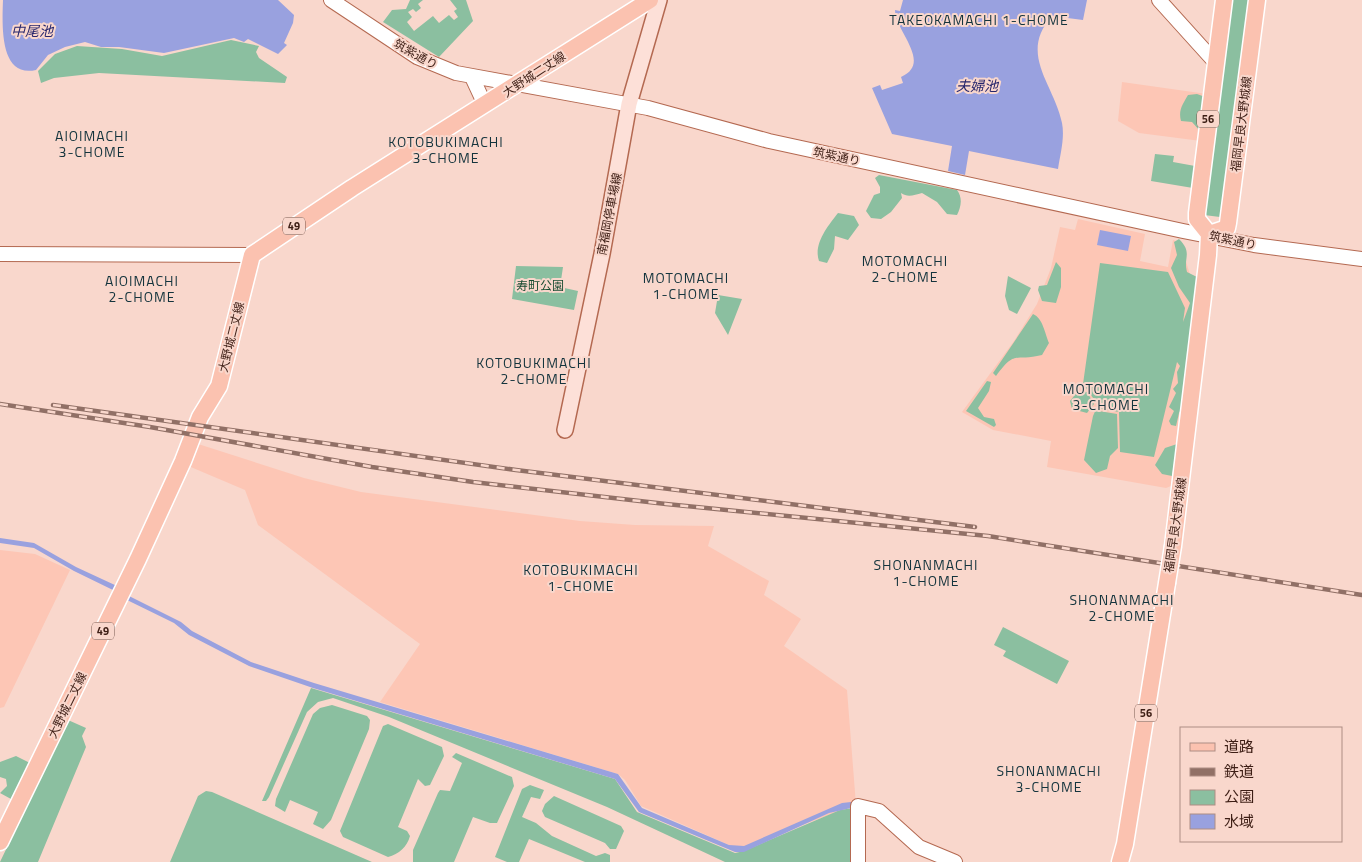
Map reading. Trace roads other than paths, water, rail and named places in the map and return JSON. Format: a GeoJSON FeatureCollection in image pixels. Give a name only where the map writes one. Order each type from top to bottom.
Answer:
{"type":"FeatureCollection","features":[{"type":"Feature","properties":{"kind":"main road","name":"大野城二丈線"},"geometry":{"type":"LineString","coordinates":[[0,842],[138,559],[184,461],[200,417],[219,386],[252,255],[352,188],[650,0]]}},
{"type":"Feature","properties":{"kind":"main road","name":"南福岡停車場線"},"geometry":{"type":"LineString","coordinates":[[565,430],[602,254],[630,104],[659,0]]}},
{"type":"Feature","properties":{"kind":"main road","name":"56"},"geometry":{"type":"LineString","coordinates":[[1209,234],[1197,220],[1224,0]]}},
{"type":"Feature","properties":{"kind":"main road","name":"福岡早良大野城線"},"geometry":{"type":"LineString","coordinates":[[1120,862],[1125,844],[1173,546],[1209,234],[1227,228],[1257,0]]}},
{"type":"Feature","properties":{"kind":"main road","name":"福岡早良大野城線"},"geometry":{"type":"LineString","coordinates":[[1125,844],[1125,862]]}},
{"type":"Feature","properties":{"kind":"street","name":"筑紫通り"},"geometry":{"type":"LineString","coordinates":[[331,0],[427,63],[472,77],[630,104],[835,156],[1254,245],[1362,259]]}},
{"type":"Feature","properties":{"kind":"street"},"geometry":{"type":"LineString","coordinates":[[1159,0],[1215,62]]}},
{"type":"Feature","properties":{"kind":"street"},"geometry":{"type":"LineString","coordinates":[[472,77],[485,105]]}},
{"type":"Feature","properties":{"kind":"street"},"geometry":{"type":"LineString","coordinates":[[0,254],[252,255]]}},
{"type":"Feature","properties":{"kind":"street"},"geometry":{"type":"LineString","coordinates":[[858,862],[858,806],[879,811],[919,847],[955,862]]}},
{"type":"Feature","properties":{"kind":"water","name":"中尾池"},"geometry":{"type":"Polygon","coordinates":[[[3,0],[278,0],[294,15],[293,23],[284,43],[287,45],[278,54],[248,39],[244,42],[234,38],[164,53],[119,47],[101,47],[85,42],[65,47],[48,55],[36,70],[24,70],[16,66],[9,59],[4,37],[3,0]]]}},
{"type":"Feature","properties":{"kind":"water","name":"夫婦池"},"geometry":{"type":"Polygon","coordinates":[[[903,0],[1087,0],[1083,20],[1052,16],[1042,30],[1038,43],[1041,69],[1058,109],[1063,129],[1058,169],[969,151],[965,175],[948,171],[952,146],[892,134],[872,88],[880,85],[882,90],[903,83],[901,77],[910,71],[914,64],[910,46],[900,27],[895,10],[900,11],[903,0]]]}},
{"type":"Feature","properties":{"kind":"water"},"geometry":{"type":"Polygon","coordinates":[[[1100,230],[1131,236],[1128,251],[1097,245],[1100,230]]]}},
{"type":"Feature","properties":{"kind":"water"},"geometry":{"type":"Polygon","coordinates":[[[0,538],[34,543],[76,567],[117,586],[115,591],[74,571],[34,548],[0,543],[0,538]]]}},
{"type":"Feature","properties":{"kind":"water"},"geometry":{"type":"Polygon","coordinates":[[[129,596],[181,622],[192,631],[251,662],[314,683],[618,774],[642,808],[729,845],[744,846],[842,803],[851,802],[851,808],[829,813],[744,852],[735,852],[639,812],[615,779],[313,688],[249,666],[189,635],[174,623],[127,600],[129,596]]]}},
{"type":"Feature","properties":{"kind":"railway"},"geometry":{"type":"LineString","coordinates":[[0,404],[150,427],[372,467],[473,482],[666,504],[988,536],[1362,595]]}},
{"type":"Feature","properties":{"kind":"railway"},"geometry":{"type":"LineString","coordinates":[[53,405],[516,470],[975,527]]}},
{"type":"Feature","properties":{"kind":"district","name":"TAKEOKAMACHI 1-CHOME"},"geometry":{"type":"Point","coordinates":[979,19]}},
{"type":"Feature","properties":{"kind":"district","name":"AIOIMACHI 3-CHOME"},"geometry":{"type":"Point","coordinates":[92,144]}},
{"type":"Feature","properties":{"kind":"district","name":"KOTOBUKIMACHI 3-CHOME"},"geometry":{"type":"Point","coordinates":[446,150]}},
{"type":"Feature","properties":{"kind":"district","name":"MOTOMACHI 2-CHOME"},"geometry":{"type":"Point","coordinates":[905,268]}},
{"type":"Feature","properties":{"kind":"district","name":"MOTOMACHI 1-CHOME"},"geometry":{"type":"Point","coordinates":[686,286]}},
{"type":"Feature","properties":{"kind":"district","name":"AIOIMACHI 2-CHOME"},"geometry":{"type":"Point","coordinates":[142,288]}},
{"type":"Feature","properties":{"kind":"district","name":"KOTOBUKIMACHI 2-CHOME"},"geometry":{"type":"Point","coordinates":[534,370]}},
{"type":"Feature","properties":{"kind":"district","name":"MOTOMACHI 3-CHOME"},"geometry":{"type":"Point","coordinates":[1106,396]}},
{"type":"Feature","properties":{"kind":"district","name":"SHONANMACHI 1-CHOME"},"geometry":{"type":"Point","coordinates":[926,572]}},
{"type":"Feature","properties":{"kind":"district","name":"KOTOBUKIMACHI 1-CHOME"},"geometry":{"type":"Point","coordinates":[581,578]}},
{"type":"Feature","properties":{"kind":"district","name":"SHONANMACHI 2-CHOME"},"geometry":{"type":"Point","coordinates":[1122,608]}},
{"type":"Feature","properties":{"kind":"district","name":"SHONANMACHI 3-CHOME"},"geometry":{"type":"Point","coordinates":[1049,778]}},
{"type":"Feature","properties":{"kind":"park label","name":"寿町公園"},"geometry":{"type":"Point","coordinates":[540,285]}}]}
